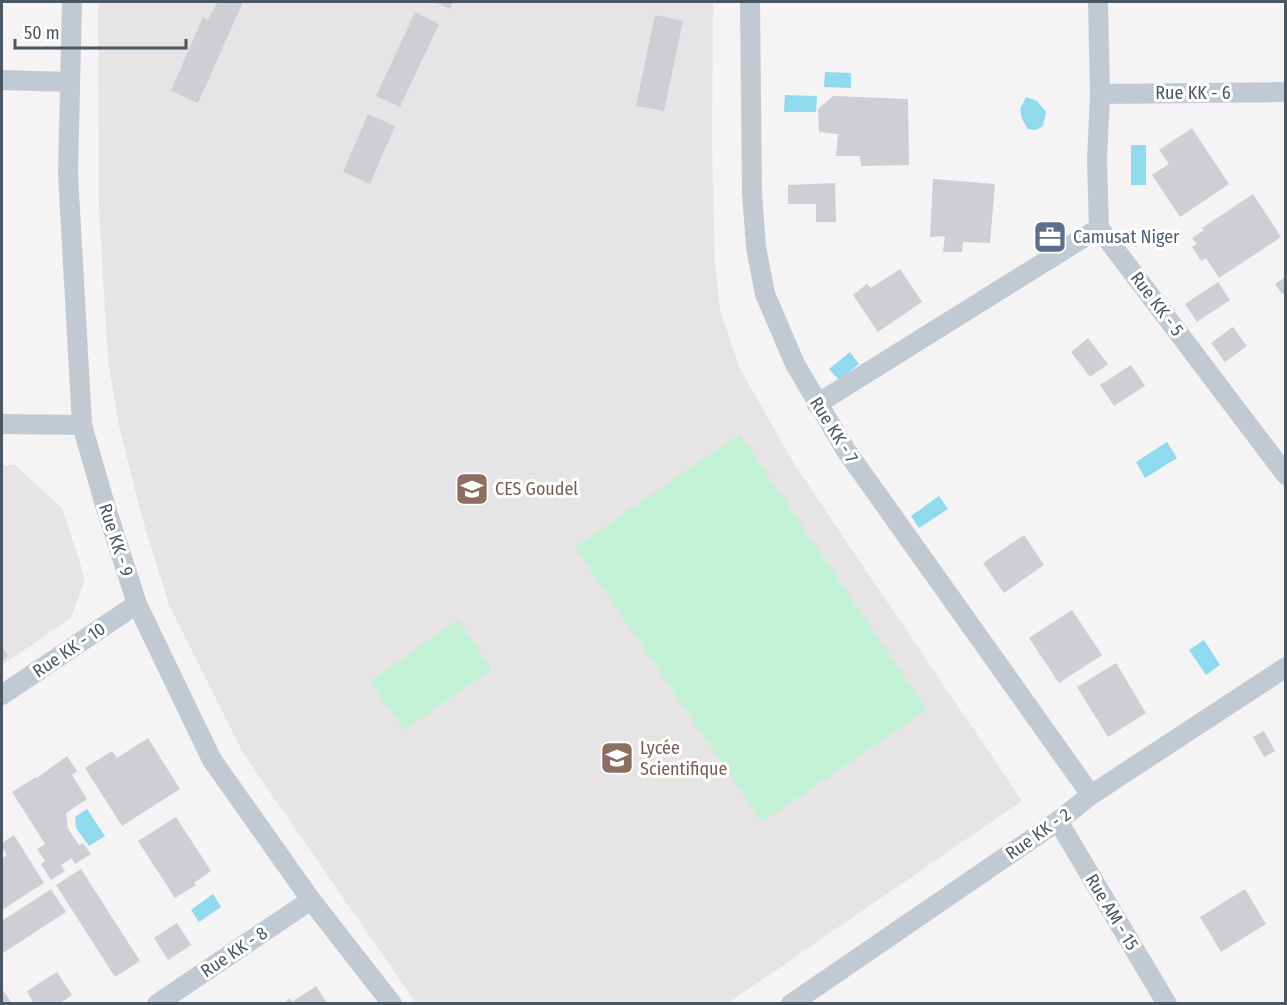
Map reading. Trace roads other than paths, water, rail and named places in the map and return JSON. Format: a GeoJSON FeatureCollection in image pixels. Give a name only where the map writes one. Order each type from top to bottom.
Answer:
{"type":"FeatureCollection","features":[{"type":"Feature","properties":{"kind":"street","name":"Rue KK - 9"},"geometry":{"type":"LineString","coordinates":[[72,2],[68,174],[82,425],[105,505],[137,604],[212,760],[311,900],[392,1004]]}},
{"type":"Feature","properties":{"kind":"street","name":"Rue KK - 7"},"geometry":{"type":"LineString","coordinates":[[750,2],[752,193],[756,247],[765,294],[795,364],[845,449],[1091,795]]}},
{"type":"Feature","properties":{"kind":"street"},"geometry":{"type":"LineString","coordinates":[[817,404],[1100,228],[1097,160],[1100,94],[1098,2]]}},
{"type":"Feature","properties":{"kind":"street"},"geometry":{"type":"LineString","coordinates":[[2,80],[69,82]]}},
{"type":"Feature","properties":{"kind":"street","name":"Rue KK - 6"},"geometry":{"type":"LineString","coordinates":[[1100,94],[1286,92]]}},
{"type":"Feature","properties":{"kind":"street","name":"Rue KK - 5"},"geometry":{"type":"LineString","coordinates":[[1100,228],[1286,475]]}},
{"type":"Feature","properties":{"kind":"street"},"geometry":{"type":"LineString","coordinates":[[2,424],[82,425]]}},
{"type":"Feature","properties":{"kind":"street","name":"Rue KK - 10"},"geometry":{"type":"LineString","coordinates":[[2,695],[137,604]]}},
{"type":"Feature","properties":{"kind":"street","name":"Rue KK - 2"},"geometry":{"type":"LineString","coordinates":[[791,1004],[1058,821],[1091,795],[1286,667]]}},
{"type":"Feature","properties":{"kind":"street","name":"Rue AM - 15"},"geometry":{"type":"LineString","coordinates":[[1058,821],[1167,1004]]}},
{"type":"Feature","properties":{"kind":"street","name":"Rue KK - 8"},"geometry":{"type":"LineString","coordinates":[[157,1004],[311,900]]}},
{"type":"Feature","properties":{"kind":"water"},"geometry":{"type":"Polygon","coordinates":[[[825,72],[851,73],[851,88],[824,87],[825,72]]]}},
{"type":"Feature","properties":{"kind":"water"},"geometry":{"type":"Polygon","coordinates":[[[785,95],[817,96],[816,112],[784,112],[785,95]]]}},
{"type":"Feature","properties":{"kind":"water"},"geometry":{"type":"Polygon","coordinates":[[[1026,97],[1037,101],[1046,112],[1043,126],[1036,130],[1028,129],[1022,119],[1020,109],[1026,97]]]}},
{"type":"Feature","properties":{"kind":"water"},"geometry":{"type":"Polygon","coordinates":[[[1131,145],[1146,145],[1146,185],[1131,185],[1131,145]]]}},
{"type":"Feature","properties":{"kind":"water"},"geometry":{"type":"Polygon","coordinates":[[[850,352],[859,364],[839,380],[829,369],[850,352]]]}},
{"type":"Feature","properties":{"kind":"water"},"geometry":{"type":"Polygon","coordinates":[[[1167,442],[1177,458],[1145,478],[1136,462],[1167,442]]]}},
{"type":"Feature","properties":{"kind":"water"},"geometry":{"type":"Polygon","coordinates":[[[939,496],[948,509],[919,528],[911,516],[939,496]]]}},
{"type":"Feature","properties":{"kind":"water"},"geometry":{"type":"Polygon","coordinates":[[[1204,640],[1220,665],[1206,675],[1189,650],[1204,640]]]}},
{"type":"Feature","properties":{"kind":"water"},"geometry":{"type":"Polygon","coordinates":[[[87,809],[105,836],[89,846],[76,828],[75,817],[87,809]]]}},
{"type":"Feature","properties":{"kind":"water"},"geometry":{"type":"Polygon","coordinates":[[[213,894],[221,907],[199,922],[191,910],[213,894]]]}},
{"type":"Feature","properties":{"kind":"place","name":"Camusat Niger"},"geometry":{"type":"Point","coordinates":[1050,237]}},
{"type":"Feature","properties":{"kind":"place","name":"CES Goudel"},"geometry":{"type":"Point","coordinates":[472,489]}},
{"type":"Feature","properties":{"kind":"place","name":"Lycée Scientifique"},"geometry":{"type":"Point","coordinates":[617,758]}}]}
